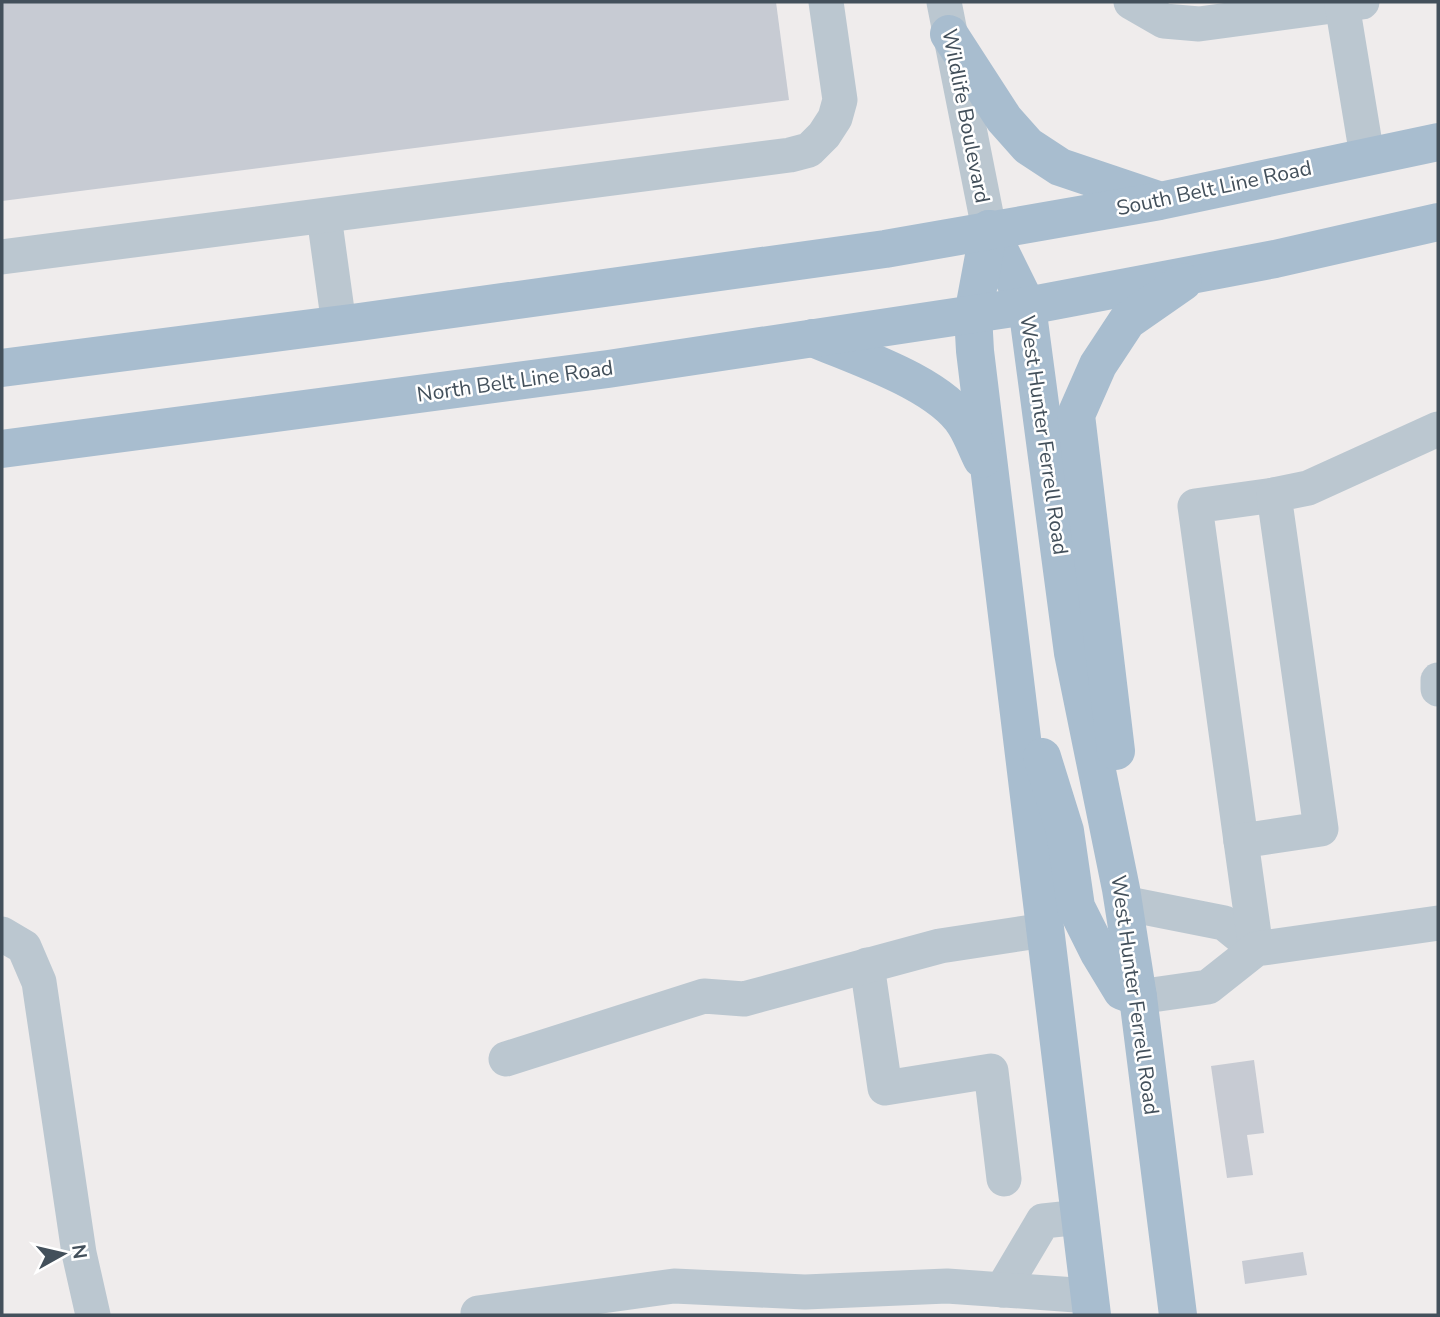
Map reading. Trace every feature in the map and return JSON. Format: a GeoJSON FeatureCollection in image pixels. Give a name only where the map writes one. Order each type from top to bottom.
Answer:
{"type":"FeatureCollection","features":[{"type":"Feature","properties":{"kind":"main road"},"geometry":{"type":"LineString","coordinates":[[947,18],[1003,119],[1028,146],[1060,167],[1160,201]]}},
{"type":"Feature","properties":{"kind":"main road","name":"South Belt Line Road"},"geometry":{"type":"LineString","coordinates":[[989,229],[1160,201],[1438,142]]}},
{"type":"Feature","properties":{"kind":"main road"},"geometry":{"type":"LineString","coordinates":[[1027,306],[1193,275],[1438,222]]}},
{"type":"Feature","properties":{"kind":"main road"},"geometry":{"type":"LineString","coordinates":[[2,368],[339,325],[885,249],[989,229],[973,314],[975,351],[1091,1306]]}},
{"type":"Feature","properties":{"kind":"main road","name":"West Hunter Ferrell Road"},"geometry":{"type":"LineString","coordinates":[[989,229],[1027,306],[1073,653],[1122,896],[1138,997],[1178,1315]]}},
{"type":"Feature","properties":{"kind":"main road"},"geometry":{"type":"LineString","coordinates":[[1122,896],[1117,761],[1076,415],[1098,365],[1127,321],[1193,275]]}},
{"type":"Feature","properties":{"kind":"main road","name":"North Belt Line Road"},"geometry":{"type":"LineString","coordinates":[[2,449],[419,394],[1027,306]]}},
{"type":"Feature","properties":{"kind":"main road"},"geometry":{"type":"LineString","coordinates":[[813,338],[914,382],[943,401],[964,422],[989,472]]}},
{"type":"Feature","properties":{"kind":"main road"},"geometry":{"type":"LineString","coordinates":[[1018,707],[1044,762],[1065,831],[1076,907],[1122,991],[1138,997]]}},
{"type":"Feature","properties":{"kind":"street"},"geometry":{"type":"LineString","coordinates":[[2,257],[790,155],[809,149],[824,135],[835,118],[840,100],[826,2]]}},
{"type":"Feature","properties":{"kind":"street"},"geometry":{"type":"LineString","coordinates":[[1131,2],[1164,21],[1199,24],[1352,3],[1367,156]]}},
{"type":"Feature","properties":{"kind":"street","name":"Wildlife Boulevard"},"geometry":{"type":"LineString","coordinates":[[947,18],[989,229]]}},
{"type":"Feature","properties":{"kind":"street"},"geometry":{"type":"LineString","coordinates":[[324,216],[339,325]]}},
{"type":"Feature","properties":{"kind":"street"},"geometry":{"type":"LineString","coordinates":[[1256,949],[1195,506],[1308,488],[1438,429]]}},
{"type":"Feature","properties":{"kind":"street"},"geometry":{"type":"LineString","coordinates":[[1241,841],[1321,829],[1274,495]]}},
{"type":"Feature","properties":{"kind":"street"},"geometry":{"type":"LineString","coordinates":[[1438,680],[1438,689]]}},
{"type":"Feature","properties":{"kind":"street"},"geometry":{"type":"LineString","coordinates":[[1122,896],[1224,923],[1256,949]]}},
{"type":"Feature","properties":{"kind":"street"},"geometry":{"type":"LineString","coordinates":[[1138,997],[1208,987],[1256,949],[1438,923]]}},
{"type":"Feature","properties":{"kind":"street"},"geometry":{"type":"LineString","coordinates":[[506,1059],[704,996],[744,999],[940,946],[1045,930]]}},
{"type":"Feature","properties":{"kind":"street"},"geometry":{"type":"LineString","coordinates":[[2,934],[24,947],[39,982],[79,1253],[93,1315]]}},
{"type":"Feature","properties":{"kind":"street"},"geometry":{"type":"LineString","coordinates":[[867,965],[885,1088],[991,1071],[1004,1179]]}},
{"type":"Feature","properties":{"kind":"street"},"geometry":{"type":"LineString","coordinates":[[1002,1290],[1043,1221],[1081,1217]]}},
{"type":"Feature","properties":{"kind":"street"},"geometry":{"type":"LineString","coordinates":[[478,1313],[674,1286],[805,1292],[947,1286],[1002,1290],[1091,1306]]}},
{"type":"Feature","properties":{"kind":"building"},"geometry":{"type":"Polygon","coordinates":[[[2,2],[776,2],[789,100],[2,201],[2,2]]]}},
{"type":"Feature","properties":{"kind":"building"},"geometry":{"type":"Polygon","coordinates":[[[1254,1060],[1264,1133],[1247,1135],[1253,1175],[1227,1178],[1211,1066],[1254,1060]]]}},
{"type":"Feature","properties":{"kind":"building"},"geometry":{"type":"Polygon","coordinates":[[[1303,1252],[1307,1275],[1245,1284],[1242,1261],[1303,1252]]]}}]}
